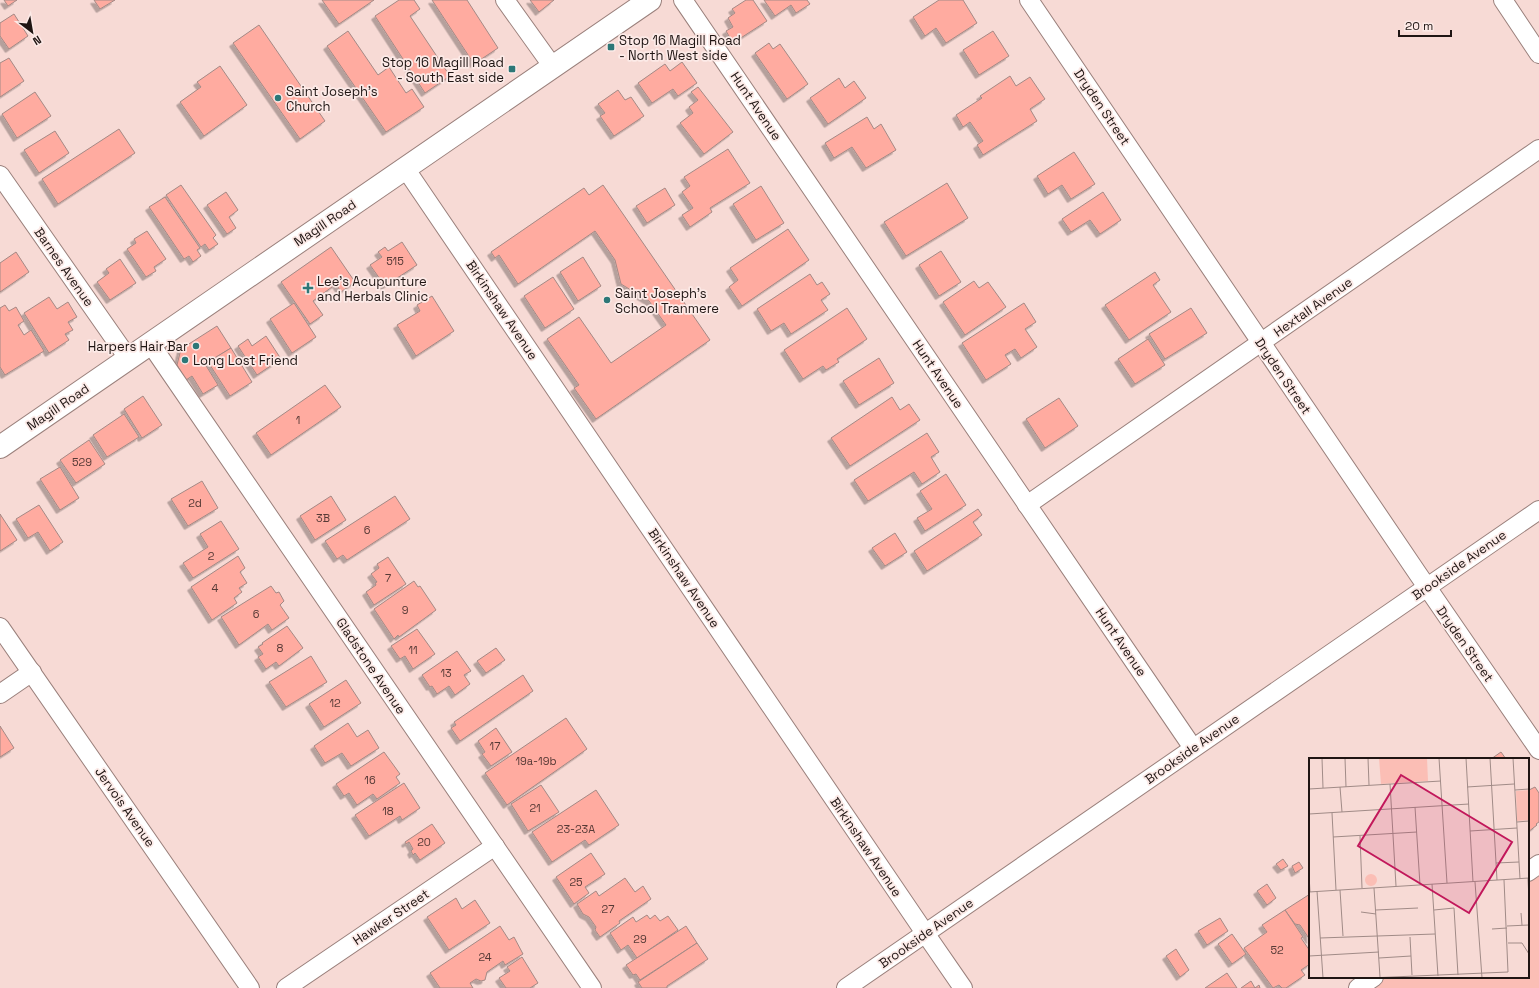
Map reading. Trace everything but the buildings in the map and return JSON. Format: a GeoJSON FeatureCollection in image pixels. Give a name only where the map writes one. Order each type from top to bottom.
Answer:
{"type":"FeatureCollection","features":[{"type":"Feature","properties":{"kind":"main road","name":"Magill Road"},"geometry":{"type":"LineString","coordinates":[[0,446],[650,0]]}},
{"type":"Feature","properties":{"kind":"street"},"geometry":{"type":"LineString","coordinates":[[505,0],[553,67]]}},
{"type":"Feature","properties":{"kind":"street","name":"Hunt Avenue"},"geometry":{"type":"LineString","coordinates":[[683,0],[1193,748]]}},
{"type":"Feature","properties":{"kind":"street","name":"Dryden Street"},"geometry":{"type":"LineString","coordinates":[[1029,0],[1426,587],[1539,750]]}},
{"type":"Feature","properties":{"kind":"street"},"geometry":{"type":"LineString","coordinates":[[1503,0],[1539,54]]}},
{"type":"Feature","properties":{"kind":"street","name":"Hextall Avenue"},"geometry":{"type":"LineString","coordinates":[[1027,505],[1539,148]]}},
{"type":"Feature","properties":{"kind":"street","name":"Birkinshaw Avenue"},"geometry":{"type":"LineString","coordinates":[[406,168],[963,988]]}},
{"type":"Feature","properties":{"kind":"street","name":"Barnes Avenue"},"geometry":{"type":"LineString","coordinates":[[0,174],[128,358]]}},
{"type":"Feature","properties":{"kind":"street","name":"Gladstone Avenue"},"geometry":{"type":"LineString","coordinates":[[150,343],[592,988]]}},
{"type":"Feature","properties":{"kind":"street","name":"Brookside Avenue"},"geometry":{"type":"LineString","coordinates":[[846,988],[1539,510]]}},
{"type":"Feature","properties":{"kind":"street","name":"Jervois Avenue"},"geometry":{"type":"LineString","coordinates":[[0,626],[250,988]]}},
{"type":"Feature","properties":{"kind":"street"},"geometry":{"type":"LineString","coordinates":[[0,694],[32,672]]}},
{"type":"Feature","properties":{"kind":"street","name":"Hawker Street"},"geometry":{"type":"LineString","coordinates":[[286,988],[495,846]]}},
{"type":"Feature","properties":{"kind":"street"},"geometry":{"type":"LineString","coordinates":[[1529,871],[1539,864]]}},
{"type":"Feature","properties":{"kind":"street"},"geometry":{"type":"LineString","coordinates":[[1358,988],[1373,978]]}},
{"type":"Feature","properties":{"kind":"shaded area"},"geometry":{"type":"Polygon","coordinates":[[[1539,872],[1539,988],[1371,988],[1386,978],[1529,978],[1529,879],[1539,872]]]}},
{"type":"Feature","properties":{"kind":"place","name":"Stop 16 Magill Road - North West side"},"geometry":{"type":"Point","coordinates":[611,47]}},
{"type":"Feature","properties":{"kind":"place","name":"Stop 16 Magill Road - South East side"},"geometry":{"type":"Point","coordinates":[512,69]}},
{"type":"Feature","properties":{"kind":"place","name":"Saint Joseph's Church"},"geometry":{"type":"Point","coordinates":[278,98]}},
{"type":"Feature","properties":{"kind":"place","name":"Lee's Acupunture and Herbals Clinic"},"geometry":{"type":"Point","coordinates":[308,288]}},
{"type":"Feature","properties":{"kind":"place","name":"Saint Joseph's School Tranmere"},"geometry":{"type":"Point","coordinates":[607,300]}},
{"type":"Feature","properties":{"kind":"place","name":"Harpers Hair Bar"},"geometry":{"type":"Point","coordinates":[196,346]}},
{"type":"Feature","properties":{"kind":"place","name":"Long Lost Friend"},"geometry":{"type":"Point","coordinates":[185,360]}}]}
